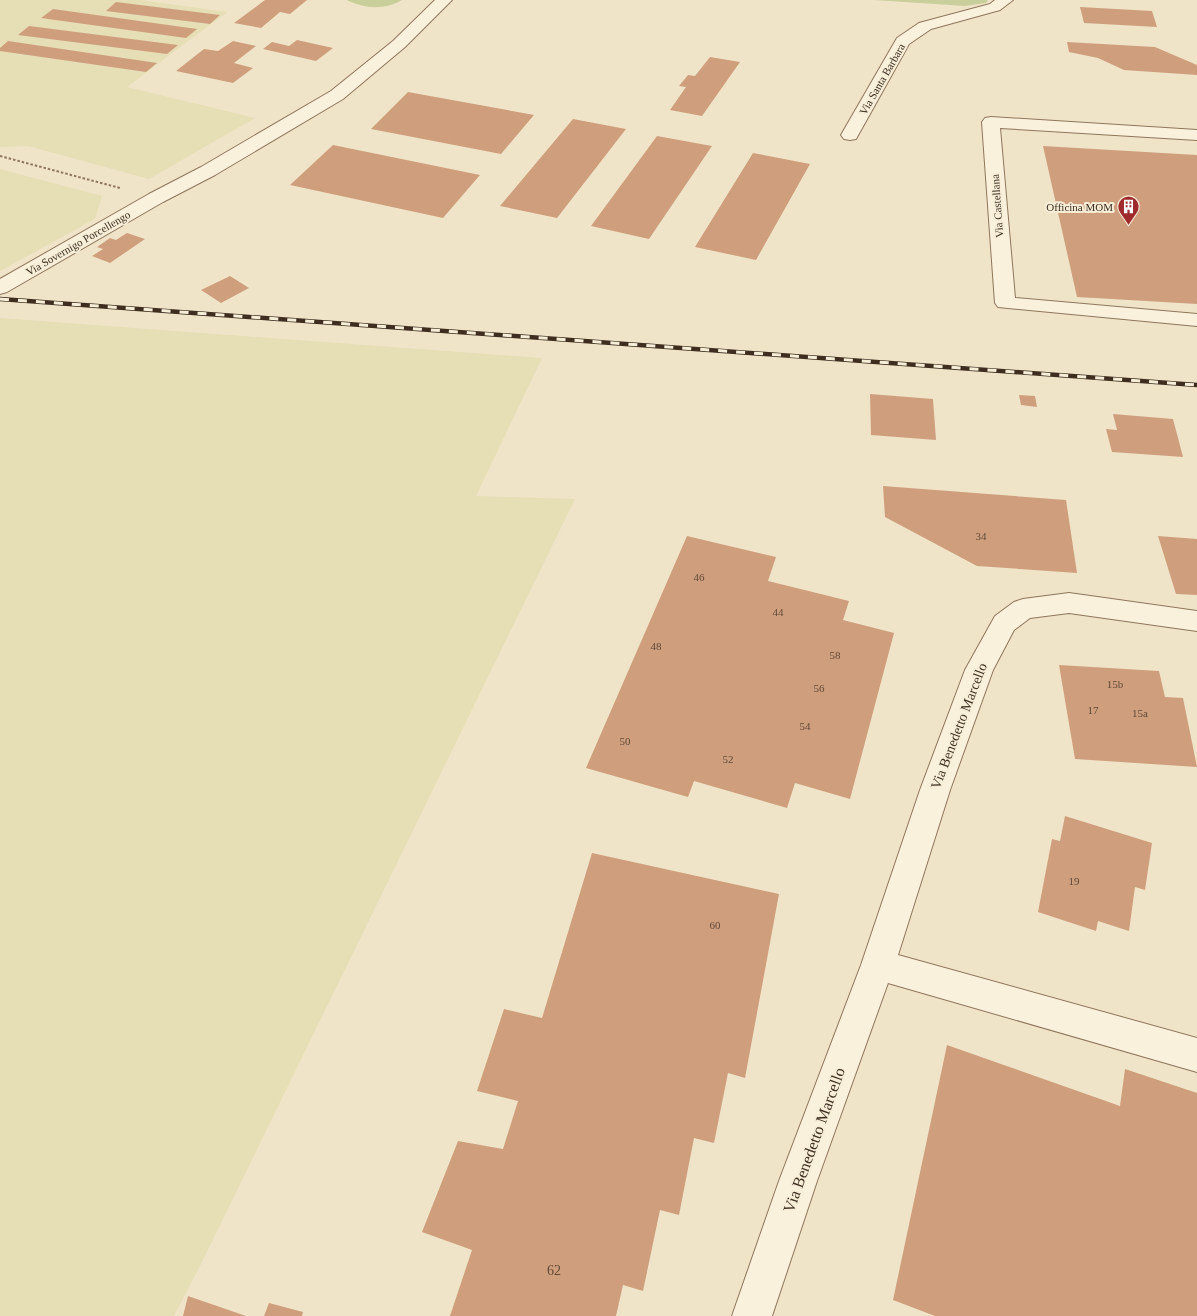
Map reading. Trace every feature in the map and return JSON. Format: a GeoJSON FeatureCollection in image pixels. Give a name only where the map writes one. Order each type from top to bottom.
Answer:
{"type":"FeatureCollection","features":[{"type":"Feature","properties":{"kind":"street","name":"Via Sovernigo Porcellengo"},"geometry":{"type":"LineString","coordinates":[[0,288],[156,198],[208,171],[338,95],[399,44],[444,0]]}},
{"type":"Feature","properties":{"kind":"street","name":"Via Santa Barbara"},"geometry":{"type":"LineString","coordinates":[[850,134],[903,41],[924,26],[995,7],[1006,0]]}},
{"type":"Feature","properties":{"kind":"street","name":"Via Castellana"},"geometry":{"type":"LineString","coordinates":[[1197,135],[991,122],[1005,303],[1197,320]]}},
{"type":"Feature","properties":{"kind":"street","name":"Via Benedetto Marcello"},"geometry":{"type":"LineString","coordinates":[[752,1316],[798,1181],[878,965],[935,790],[979,670],[1004,623],[1023,609],[1069,603],[1197,621]]}},
{"type":"Feature","properties":{"kind":"street"},"geometry":{"type":"LineString","coordinates":[[878,965],[1197,1055]]}},
{"type":"Feature","properties":{"kind":"path"},"geometry":{"type":"LineString","coordinates":[[0,156],[156,198]]}},
{"type":"Feature","properties":{"kind":"shaded area"},"geometry":{"type":"Polygon","coordinates":[[[0,0],[141,0],[227,12],[127,87],[255,118],[149,179],[28,146],[0,147],[0,0]]]}},
{"type":"Feature","properties":{"kind":"shaded area"},"geometry":{"type":"Polygon","coordinates":[[[0,169],[102,196],[95,219],[0,271],[0,169]]]}},
{"type":"Feature","properties":{"kind":"shaded area"},"geometry":{"type":"Polygon","coordinates":[[[0,318],[542,358],[476,496],[575,499],[174,1316],[0,1316],[0,318]]]}},
{"type":"Feature","properties":{"kind":"green space"},"geometry":{"type":"Polygon","coordinates":[[[347,0],[402,0],[382,7],[367,7],[347,0]]]}},
{"type":"Feature","properties":{"kind":"green space"},"geometry":{"type":"Polygon","coordinates":[[[874,0],[988,0],[986,3],[965,6],[874,0]]]}},
{"type":"Feature","properties":{"kind":"building"},"geometry":{"type":"Polygon","coordinates":[[[265,0],[307,0],[290,14],[280,12],[261,28],[234,23],[265,0]]]}},
{"type":"Feature","properties":{"kind":"building"},"geometry":{"type":"Polygon","coordinates":[[[116,2],[220,15],[210,24],[106,11],[116,2]]]}},
{"type":"Feature","properties":{"kind":"building"},"geometry":{"type":"Polygon","coordinates":[[[1080,7],[1152,11],[1157,27],[1084,23],[1080,7]]]}},
{"type":"Feature","properties":{"kind":"building"},"geometry":{"type":"Polygon","coordinates":[[[53,9],[197,29],[186,38],[41,18],[53,9]]]}},
{"type":"Feature","properties":{"kind":"building"},"geometry":{"type":"Polygon","coordinates":[[[29,26],[178,45],[167,54],[18,35],[29,26]]]}},
{"type":"Feature","properties":{"kind":"building"},"geometry":{"type":"Polygon","coordinates":[[[297,40],[333,48],[316,61],[263,49],[272,42],[289,46],[297,40]]]}},
{"type":"Feature","properties":{"kind":"building"},"geometry":{"type":"Polygon","coordinates":[[[8,41],[157,63],[146,72],[0,51],[0,48],[8,41]]]}},
{"type":"Feature","properties":{"kind":"building"},"geometry":{"type":"Polygon","coordinates":[[[233,41],[256,46],[234,63],[253,68],[233,83],[176,71],[204,49],[218,51],[233,41]]]}},
{"type":"Feature","properties":{"kind":"building"},"geometry":{"type":"Polygon","coordinates":[[[1067,42],[1155,47],[1197,65],[1197,75],[1124,70],[1098,58],[1069,52],[1067,42]]]}},
{"type":"Feature","properties":{"kind":"building"},"geometry":{"type":"Polygon","coordinates":[[[710,57],[740,62],[702,116],[670,110],[686,87],[679,86],[688,75],[695,76],[710,57]]]}},
{"type":"Feature","properties":{"kind":"building"},"geometry":{"type":"Polygon","coordinates":[[[408,92],[534,115],[501,154],[371,129],[408,92]]]}},
{"type":"Feature","properties":{"kind":"building"},"geometry":{"type":"Polygon","coordinates":[[[573,119],[626,129],[557,218],[500,206],[573,119]]]}},
{"type":"Feature","properties":{"kind":"building"},"geometry":{"type":"Polygon","coordinates":[[[657,136],[712,146],[649,239],[591,226],[657,136]]]}},
{"type":"Feature","properties":{"kind":"building"},"geometry":{"type":"Polygon","coordinates":[[[333,145],[480,175],[443,218],[290,185],[333,145]]]}},
{"type":"Feature","properties":{"kind":"building","name":"Officina MOM"},"geometry":{"type":"Polygon","coordinates":[[[1043,146],[1197,155],[1197,304],[1077,297],[1043,146]]]}},
{"type":"Feature","properties":{"kind":"building"},"geometry":{"type":"Polygon","coordinates":[[[753,153],[810,164],[756,260],[695,247],[753,153]]]}},
{"type":"Feature","properties":{"kind":"building"},"geometry":{"type":"Polygon","coordinates":[[[127,233],[145,239],[110,263],[92,256],[103,249],[97,247],[110,238],[116,240],[127,233]]]}},
{"type":"Feature","properties":{"kind":"building"},"geometry":{"type":"Polygon","coordinates":[[[230,276],[249,288],[221,303],[201,290],[230,276]]]}},
{"type":"Feature","properties":{"kind":"building"},"geometry":{"type":"Polygon","coordinates":[[[870,394],[933,399],[936,440],[871,435],[870,394]]]}},
{"type":"Feature","properties":{"kind":"building"},"geometry":{"type":"Polygon","coordinates":[[[1019,395],[1035,396],[1037,407],[1021,405],[1019,395]]]}},
{"type":"Feature","properties":{"kind":"building"},"geometry":{"type":"Polygon","coordinates":[[[1113,414],[1173,419],[1183,457],[1112,452],[1106,429],[1117,430],[1113,414]]]}},
{"type":"Feature","properties":{"kind":"building"},"geometry":{"type":"Polygon","coordinates":[[[883,486],[1066,500],[1077,573],[977,566],[885,517],[883,486]]]}},
{"type":"Feature","properties":{"kind":"building"},"geometry":{"type":"Polygon","coordinates":[[[687,536],[776,557],[768,581],[849,601],[843,620],[894,633],[850,799],[795,783],[787,808],[694,781],[688,797],[586,768],[687,536]]]}},
{"type":"Feature","properties":{"kind":"building"},"geometry":{"type":"Polygon","coordinates":[[[1158,536],[1197,539],[1197,595],[1176,594],[1158,536]]]}},
{"type":"Feature","properties":{"kind":"building"},"geometry":{"type":"Polygon","coordinates":[[[1059,665],[1159,671],[1165,697],[1183,698],[1197,767],[1075,759],[1059,665]]]}},
{"type":"Feature","properties":{"kind":"building"},"geometry":{"type":"Polygon","coordinates":[[[1065,816],[1152,843],[1145,890],[1135,887],[1129,931],[1098,921],[1096,931],[1038,912],[1052,839],[1060,841],[1065,816]]]}},
{"type":"Feature","properties":{"kind":"building"},"geometry":{"type":"Polygon","coordinates":[[[592,853],[779,894],[745,1078],[728,1073],[714,1143],[694,1138],[679,1215],[660,1210],[643,1291],[623,1285],[616,1316],[450,1316],[472,1250],[422,1232],[458,1141],[503,1149],[518,1101],[477,1091],[504,1009],[542,1018],[592,853]]]}},
{"type":"Feature","properties":{"kind":"building"},"geometry":{"type":"Polygon","coordinates":[[[947,1045],[1120,1106],[1125,1069],[1197,1093],[1197,1316],[935,1316],[893,1300],[947,1045]]]}},
{"type":"Feature","properties":{"kind":"building"},"geometry":{"type":"Polygon","coordinates":[[[188,1296],[246,1316],[183,1316],[188,1296]]]}},
{"type":"Feature","properties":{"kind":"building"},"geometry":{"type":"Polygon","coordinates":[[[269,1303],[303,1312],[302,1316],[264,1316],[269,1303]]]}},
{"type":"Feature","properties":{"kind":"railway"},"geometry":{"type":"LineString","coordinates":[[0,299],[1197,385]]}},
{"type":"Feature","properties":{"kind":"place","name":"Officina MOM"},"geometry":{"type":"Point","coordinates":[1129,226]}}]}
